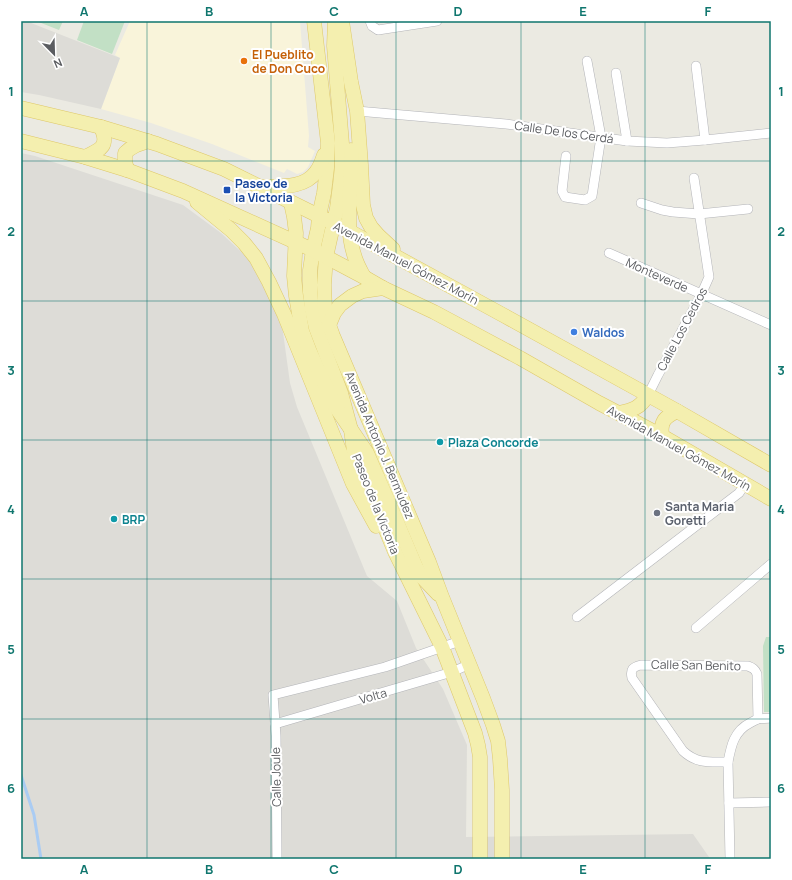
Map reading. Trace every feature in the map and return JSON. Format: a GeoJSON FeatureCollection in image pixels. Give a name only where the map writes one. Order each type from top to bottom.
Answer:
{"type":"FeatureCollection","features":[{"type":"Feature","properties":{"kind":"main road","name":"Paseo de la Victoria"},"geometry":{"type":"LineString","coordinates":[[314,21],[328,143],[324,193],[310,270],[312,310],[316,328],[341,393],[351,430],[354,451],[395,552],[442,647],[475,733],[478,745],[480,771],[480,859]]}},
{"type":"Feature","properties":{"kind":"main road"},"geometry":{"type":"LineString","coordinates":[[321,21],[325,32],[334,46],[345,90],[350,126],[352,161],[349,231],[351,244],[357,263],[364,277]]}},
{"type":"Feature","properties":{"kind":"main road","name":"Avenida Antonio J. Bermúdez"},"geometry":{"type":"LineString","coordinates":[[335,21],[334,46],[342,144],[342,166],[334,224],[326,257],[324,297],[325,308],[330,325],[429,562],[493,725],[498,741],[500,759],[502,790],[502,859]]}},
{"type":"Feature","properties":{"kind":"main road"},"geometry":{"type":"LineString","coordinates":[[342,21],[357,111],[362,165],[362,205],[366,218],[378,235],[415,267]]}},
{"type":"Feature","properties":{"kind":"main road","name":"Avenida Manuel Gómez Morín"},"geometry":{"type":"LineString","coordinates":[[21,108],[101,127],[148,141],[224,169],[349,231],[677,411],[771,465]]}},
{"type":"Feature","properties":{"kind":"main road"},"geometry":{"type":"LineString","coordinates":[[85,156],[96,152],[102,147],[105,141],[101,127]]}},
{"type":"Feature","properties":{"kind":"main road","name":"Avenida Manuel Gómez Morín"},"geometry":{"type":"LineString","coordinates":[[21,141],[85,156],[127,170],[183,191],[278,233],[383,288],[434,312],[520,358],[599,403],[662,436],[771,499]]}},
{"type":"Feature","properties":{"kind":"main road"},"geometry":{"type":"LineString","coordinates":[[127,170],[125,153],[134,146],[148,141]]}},
{"type":"Feature","properties":{"kind":"main road"},"geometry":{"type":"LineString","coordinates":[[260,187],[291,185],[308,179],[316,173],[320,166],[328,143]]}},
{"type":"Feature","properties":{"kind":"main road"},"geometry":{"type":"LineString","coordinates":[[183,191],[231,230],[256,258],[284,314],[353,484],[376,527],[395,552]]}},
{"type":"Feature","properties":{"kind":"main road"},"geometry":{"type":"LineString","coordinates":[[291,203],[294,217],[296,243],[294,276],[296,296],[302,331],[310,352],[335,406],[367,453],[416,567],[421,576],[442,597]]}},
{"type":"Feature","properties":{"kind":"main road"},"geometry":{"type":"LineString","coordinates":[[330,325],[334,313],[340,305],[352,296],[363,291],[383,288]]}},
{"type":"Feature","properties":{"kind":"main road"},"geometry":{"type":"LineString","coordinates":[[618,413],[639,407],[648,395]]}},
{"type":"Feature","properties":{"kind":"main road"},"geometry":{"type":"LineString","coordinates":[[662,436],[661,430],[663,422],[669,415],[677,411]]}},
{"type":"Feature","properties":{"kind":"street"},"geometry":{"type":"LineString","coordinates":[[370,21],[372,26],[378,30],[437,21]]}},
{"type":"Feature","properties":{"kind":"street"},"geometry":{"type":"LineString","coordinates":[[566,156],[562,191],[565,197],[585,200],[592,196],[601,137],[587,61]]}},
{"type":"Feature","properties":{"kind":"street"},"geometry":{"type":"LineString","coordinates":[[696,66],[705,140]]}},
{"type":"Feature","properties":{"kind":"street"},"geometry":{"type":"LineString","coordinates":[[616,73],[627,141]]}},
{"type":"Feature","properties":{"kind":"street","name":"Calle De los Cerdá"},"geometry":{"type":"LineString","coordinates":[[357,111],[506,124],[627,141],[667,143],[771,133]]}},
{"type":"Feature","properties":{"kind":"street","name":"Calle Los Cedros"},"geometry":{"type":"LineString","coordinates":[[648,395],[709,277],[694,178]]}},
{"type":"Feature","properties":{"kind":"street"},"geometry":{"type":"LineString","coordinates":[[641,203],[662,210],[699,214],[748,209]]}},
{"type":"Feature","properties":{"kind":"street","name":"Monteverde"},"geometry":{"type":"LineString","coordinates":[[609,253],[771,325]]}},
{"type":"Feature","properties":{"kind":"street"},"geometry":{"type":"LineString","coordinates":[[577,617],[739,493],[745,484]]}},
{"type":"Feature","properties":{"kind":"street"},"geometry":{"type":"LineString","coordinates":[[696,628],[771,564]]}},
{"type":"Feature","properties":{"kind":"street"},"geometry":{"type":"LineString","coordinates":[[442,647],[460,640]]}},
{"type":"Feature","properties":{"kind":"street","name":"Calle Joule"},"geometry":{"type":"LineString","coordinates":[[277,859],[275,724],[273,695],[385,666],[442,647]]}},
{"type":"Feature","properties":{"kind":"street","name":"Volta"},"geometry":{"type":"LineString","coordinates":[[275,724],[452,672],[470,664]]}},
{"type":"Feature","properties":{"kind":"street","name":"Calle San Benito"},"geometry":{"type":"LineString","coordinates":[[728,762],[703,762],[688,756],[632,678],[632,669],[641,665],[748,666],[755,670],[757,674],[758,719]]}},
{"type":"Feature","properties":{"kind":"street"},"geometry":{"type":"LineString","coordinates":[[730,859],[728,762],[731,747],[734,737],[748,724],[758,719],[771,718]]}},
{"type":"Feature","properties":{"kind":"street"},"geometry":{"type":"LineString","coordinates":[[729,803],[771,802]]}},
{"type":"Feature","properties":{"kind":"shaded area"},"geometry":{"type":"Polygon","coordinates":[[[21,21],[26,21],[120,58],[101,109],[21,92],[21,21]]]}},
{"type":"Feature","properties":{"kind":"shaded area"},"geometry":{"type":"Polygon","coordinates":[[[130,21],[300,21],[309,136],[308,147],[315,151],[308,167],[303,172],[297,174],[287,169],[284,173],[212,144],[151,123],[101,109],[120,58],[115,55],[130,21]]]}},
{"type":"Feature","properties":{"kind":"shaded area"},"geometry":{"type":"Polygon","coordinates":[[[21,153],[35,156],[183,205],[221,233],[251,261],[281,318],[290,383],[297,407],[367,576],[397,601],[416,648],[443,689],[467,745],[466,837],[693,834],[710,859],[21,859],[21,153]]]}},
{"type":"Feature","properties":{"kind":"green space"},"geometry":{"type":"Polygon","coordinates":[[[36,21],[63,21],[59,30],[36,21]]]}},
{"type":"Feature","properties":{"kind":"green space"},"geometry":{"type":"Polygon","coordinates":[[[84,21],[125,21],[112,54],[77,40],[84,21]]]}},
{"type":"Feature","properties":{"kind":"green space"},"geometry":{"type":"Polygon","coordinates":[[[766,637],[771,637],[771,712],[764,712],[763,646],[766,637]]]}},
{"type":"Feature","properties":{"kind":"waterway"},"geometry":{"type":"LineString","coordinates":[[21,775],[34,815],[41,859]]}},
{"type":"Feature","properties":{"kind":"place","name":"El Pueblito de Don Cuco"},"geometry":{"type":"Point","coordinates":[244,61]}},
{"type":"Feature","properties":{"kind":"place","name":"Paseo de la Victoria"},"geometry":{"type":"Point","coordinates":[227,190]}},
{"type":"Feature","properties":{"kind":"place","name":"Waldos"},"geometry":{"type":"Point","coordinates":[574,332]}},
{"type":"Feature","properties":{"kind":"place","name":"Plaza Concorde"},"geometry":{"type":"Point","coordinates":[440,442]}},
{"type":"Feature","properties":{"kind":"place","name":"Santa Maria Goretti"},"geometry":{"type":"Point","coordinates":[657,513]}},
{"type":"Feature","properties":{"kind":"place","name":"BRP"},"geometry":{"type":"Point","coordinates":[114,519]}}]}
